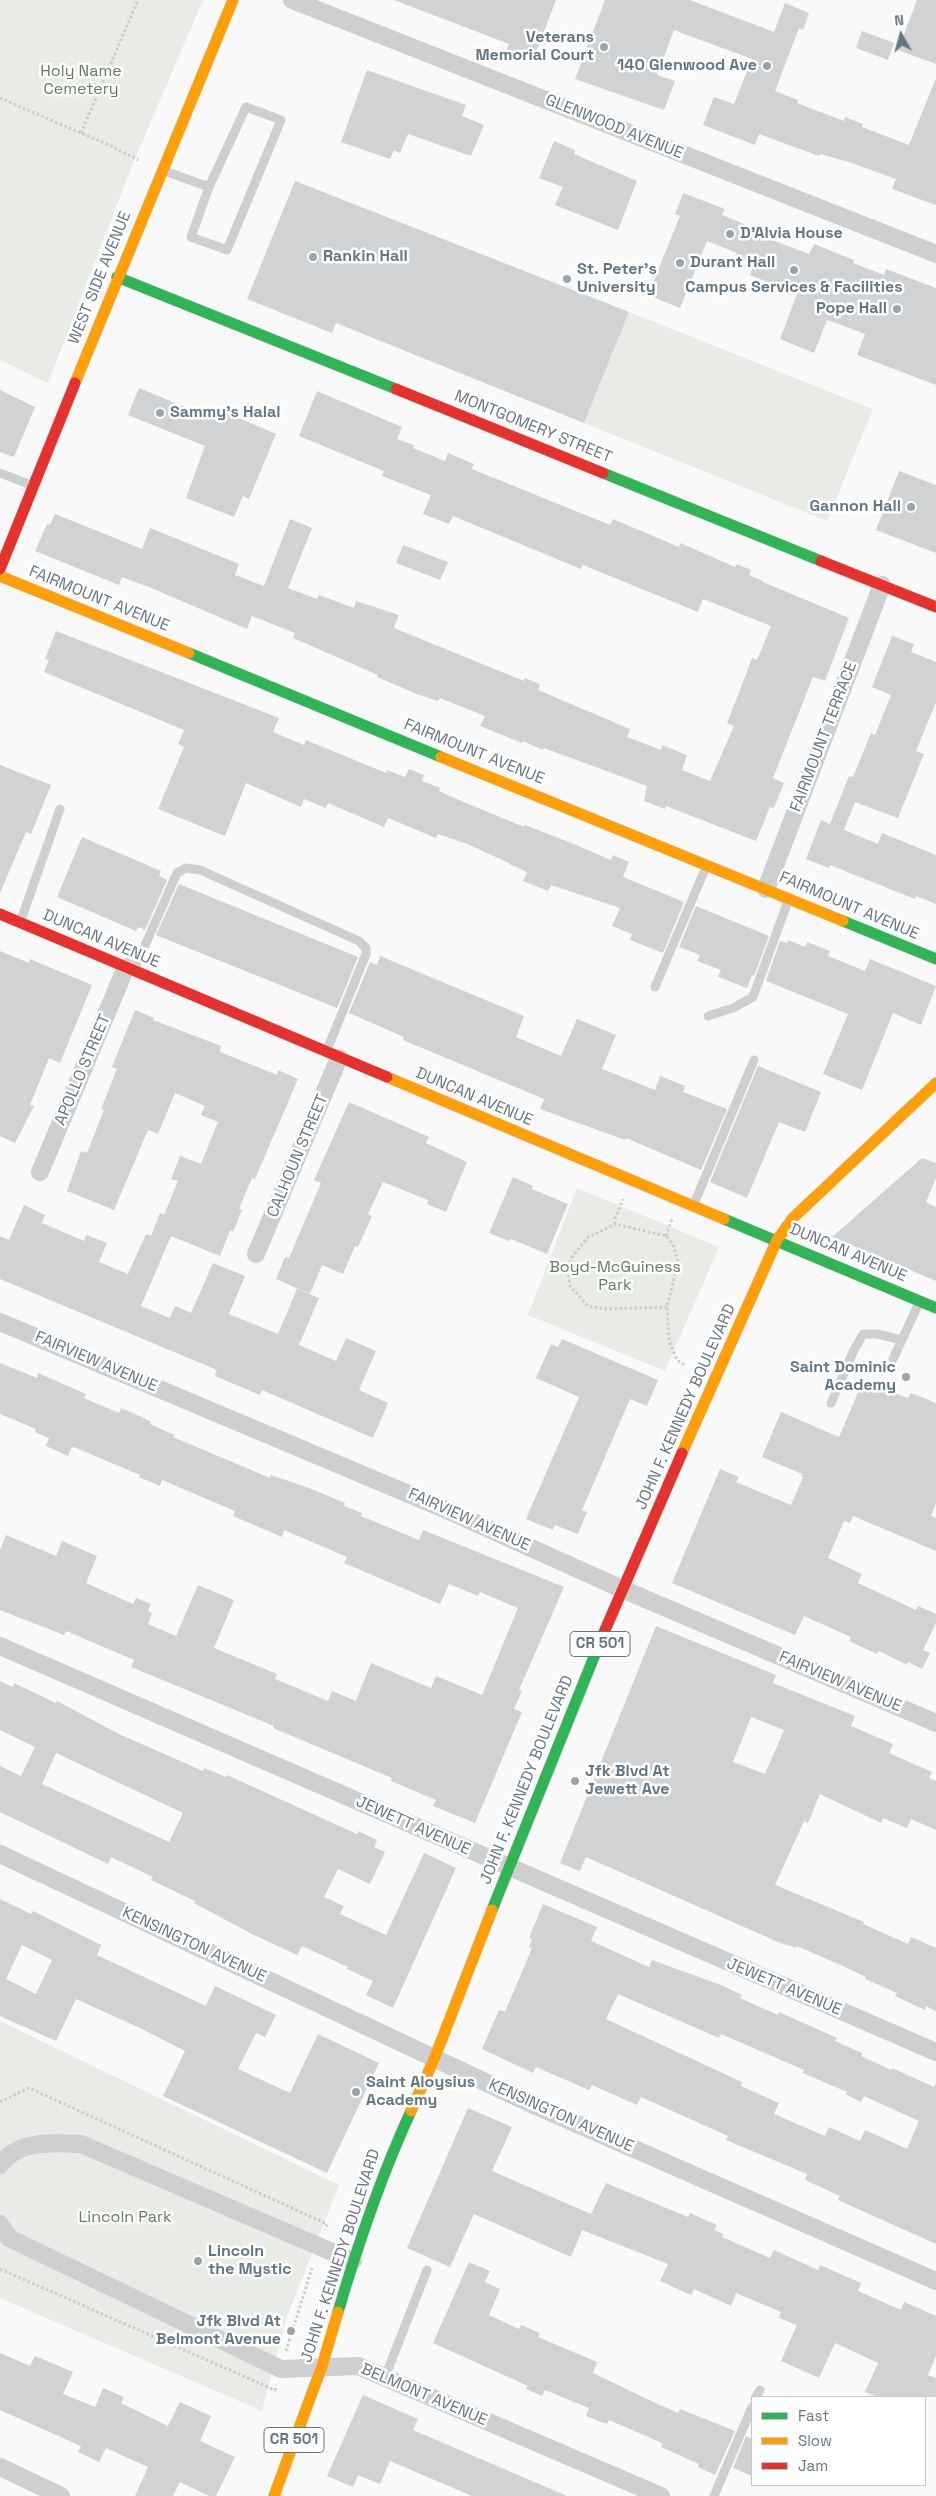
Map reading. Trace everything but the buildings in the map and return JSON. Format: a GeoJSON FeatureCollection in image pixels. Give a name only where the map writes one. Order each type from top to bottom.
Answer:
{"type":"FeatureCollection","features":[{"type":"Feature","properties":{"kind":"main road","name":"WEST SIDE AVENUE"},"geometry":{"type":"LineString","coordinates":[[0,569],[117,277],[233,0]]}},
{"type":"Feature","properties":{"kind":"main road","name":"MONTGOMERY STREET"},"geometry":{"type":"LineString","coordinates":[[117,277],[936,607]]}},
{"type":"Feature","properties":{"kind":"main road","name":"FAIRMOUNT AVENUE"},"geometry":{"type":"LineString","coordinates":[[0,576],[936,959]]}},
{"type":"Feature","properties":{"kind":"main road","name":"DUNCAN AVENUE"},"geometry":{"type":"LineString","coordinates":[[0,914],[333,1056],[936,1308]]}},
{"type":"Feature","properties":{"kind":"main road","name":"JOHN F. KENNEDY BOULEVARD"},"geometry":{"type":"LineString","coordinates":[[274,2496],[322,2366],[353,2261],[397,2141],[435,2057],[509,1867],[622,1589],[777,1240],[793,1218],[936,1083]]}},
{"type":"Feature","properties":{"kind":"street","name":"GLENWOOD AVENUE"},"geometry":{"type":"LineString","coordinates":[[292,0],[936,254]]}},
{"type":"Feature","properties":{"kind":"street","name":"FAIRMOUNT TERRACE"},"geometry":{"type":"LineString","coordinates":[[766,889],[882,585]]}},
{"type":"Feature","properties":{"kind":"street","name":"APOLLO STREET"},"geometry":{"type":"LineString","coordinates":[[40,1172],[130,969]]}},
{"type":"Feature","properties":{"kind":"street","name":"CALHOUN STREET"},"geometry":{"type":"LineString","coordinates":[[256,1254],[333,1056]]}},
{"type":"Feature","properties":{"kind":"street","name":"FAIRVIEW AVENUE"},"geometry":{"type":"LineString","coordinates":[[0,1322],[449,1511],[622,1589],[936,1723]]}},
{"type":"Feature","properties":{"kind":"street","name":"JEWETT AVENUE"},"geometry":{"type":"LineString","coordinates":[[0,1646],[936,2052]]}},
{"type":"Feature","properties":{"kind":"street","name":"KENSINGTON AVENUE"},"geometry":{"type":"LineString","coordinates":[[0,1854],[536,2106],[936,2281]]}},
{"type":"Feature","properties":{"kind":"street"},"geometry":{"type":"LineString","coordinates":[[0,2165],[8,2154],[41,2142],[81,2144],[353,2261]]}},
{"type":"Feature","properties":{"kind":"street","name":"BELMONT AVENUE"},"geometry":{"type":"LineString","coordinates":[[0,2224],[9,2238],[281,2369],[358,2366],[661,2496]]}},
{"type":"Feature","properties":{"kind":"street"},"geometry":{"type":"LineString","coordinates":[[0,2468],[61,2496]]}},
{"type":"Feature","properties":{"kind":"lane"},"geometry":{"type":"LineString","coordinates":[[246,106],[281,120],[227,250],[191,237],[209,187],[246,106]]}},
{"type":"Feature","properties":{"kind":"lane"},"geometry":{"type":"LineString","coordinates":[[162,170],[209,187]]}},
{"type":"Feature","properties":{"kind":"lane"},"geometry":{"type":"LineString","coordinates":[[0,473],[34,486]]}},
{"type":"Feature","properties":{"kind":"lane"},"geometry":{"type":"LineString","coordinates":[[20,923],[60,808]]}},
{"type":"Feature","properties":{"kind":"lane"},"geometry":{"type":"LineString","coordinates":[[655,987],[707,865]]}},
{"type":"Feature","properties":{"kind":"lane"},"geometry":{"type":"LineString","coordinates":[[130,969],[177,873],[186,868],[200,870],[359,941],[366,948],[366,954],[333,1056]]}},
{"type":"Feature","properties":{"kind":"lane"},"geometry":{"type":"LineString","coordinates":[[708,1016],[733,1008],[753,997],[789,898]]}},
{"type":"Feature","properties":{"kind":"lane"},"geometry":{"type":"LineString","coordinates":[[692,1206],[754,1060]]}},
{"type":"Feature","properties":{"kind":"lane"},"geometry":{"type":"LineString","coordinates":[[893,1359],[920,1301]]}},
{"type":"Feature","properties":{"kind":"lane"},"geometry":{"type":"LineString","coordinates":[[831,1403],[863,1334],[877,1334],[902,1340]]}},
{"type":"Feature","properties":{"kind":"lane"},"geometry":{"type":"LineString","coordinates":[[385,2377],[427,2270]]}},
{"type":"Feature","properties":{"kind":"lane"},"geometry":{"type":"LineString","coordinates":[[714,2496],[751,2409]]}},
{"type":"Feature","properties":{"kind":"path"},"geometry":{"type":"LineString","coordinates":[[81,133],[138,0]]}},
{"type":"Feature","properties":{"kind":"path"},"geometry":{"type":"LineString","coordinates":[[0,98],[138,160]]}},
{"type":"Feature","properties":{"kind":"path"},"geometry":{"type":"LineString","coordinates":[[615,1224],[615,1219],[624,1198]]}},
{"type":"Feature","properties":{"kind":"path"},"geometry":{"type":"LineString","coordinates":[[666,1236],[672,1218]]}},
{"type":"Feature","properties":{"kind":"path"},"geometry":{"type":"LineString","coordinates":[[667,1307],[604,1309],[588,1306],[570,1286],[568,1272],[572,1258],[587,1238],[615,1224],[666,1236],[673,1244],[678,1262],[667,1307],[669,1340],[677,1360],[686,1366]]}},
{"type":"Feature","properties":{"kind":"path"},"geometry":{"type":"LineString","coordinates":[[0,2102],[29,2088],[327,2224]]}},
{"type":"Feature","properties":{"kind":"path"},"geometry":{"type":"LineString","coordinates":[[285,2352],[312,2268]]}},
{"type":"Feature","properties":{"kind":"path"},"geometry":{"type":"LineString","coordinates":[[0,2270],[275,2390]]}},
{"type":"Feature","properties":{"kind":"green space","name":"Holy Name Cemetery"},"geometry":{"type":"Polygon","coordinates":[[[0,0],[203,0],[133,163],[48,383],[0,360],[0,0]]]}},
{"type":"Feature","properties":{"kind":"green space"},"geometry":{"type":"Polygon","coordinates":[[[629,312],[873,409],[827,521],[584,423],[629,312]]]}},
{"type":"Feature","properties":{"kind":"green space","name":"Boyd-McGuiness Park"},"geometry":{"type":"Polygon","coordinates":[[[577,1188],[719,1247],[665,1371],[528,1315],[577,1188]]]}},
{"type":"Feature","properties":{"kind":"green space","name":"Lincoln Park"},"geometry":{"type":"Polygon","coordinates":[[[0,2021],[339,2185],[286,2319],[262,2411],[0,2298],[0,2021]]]}},
{"type":"Feature","properties":{"kind":"traffic: fast"},"geometry":{"type":"LineString","coordinates":[[117,277],[396,389]]}},
{"type":"Feature","properties":{"kind":"traffic: fast"},"geometry":{"type":"LineString","coordinates":[[603,473],[821,561]]}},
{"type":"Feature","properties":{"kind":"traffic: fast"},"geometry":{"type":"LineString","coordinates":[[189,653],[441,757]]}},
{"type":"Feature","properties":{"kind":"traffic: fast"},"geometry":{"type":"LineString","coordinates":[[843,921],[936,959]]}},
{"type":"Feature","properties":{"kind":"traffic: fast"},"geometry":{"type":"LineString","coordinates":[[724,1219],[936,1308]]}},
{"type":"Feature","properties":{"kind":"traffic: fast"},"geometry":{"type":"LineString","coordinates":[[492,1910],[602,1637]]}},
{"type":"Feature","properties":{"kind":"traffic: fast"},"geometry":{"type":"LineString","coordinates":[[338,2312],[371,2210],[411,2111]]}},
{"type":"Feature","properties":{"kind":"traffic: slow"},"geometry":{"type":"LineString","coordinates":[[75,383],[233,0]]}},
{"type":"Feature","properties":{"kind":"traffic: slow"},"geometry":{"type":"LineString","coordinates":[[0,576],[189,653]]}},
{"type":"Feature","properties":{"kind":"traffic: slow"},"geometry":{"type":"LineString","coordinates":[[441,757],[843,921]]}},
{"type":"Feature","properties":{"kind":"traffic: slow"},"geometry":{"type":"LineString","coordinates":[[387,1077],[724,1219]]}},
{"type":"Feature","properties":{"kind":"traffic: slow"},"geometry":{"type":"LineString","coordinates":[[682,1453],[777,1240],[793,1218],[936,1083]]}},
{"type":"Feature","properties":{"kind":"traffic: slow"},"geometry":{"type":"LineString","coordinates":[[411,2111],[435,2057],[492,1910]]}},
{"type":"Feature","properties":{"kind":"traffic: slow"},"geometry":{"type":"LineString","coordinates":[[274,2496],[322,2366],[338,2312]]}},
{"type":"Feature","properties":{"kind":"traffic: jam"},"geometry":{"type":"LineString","coordinates":[[0,569],[75,383]]}},
{"type":"Feature","properties":{"kind":"traffic: jam"},"geometry":{"type":"LineString","coordinates":[[396,389],[603,473]]}},
{"type":"Feature","properties":{"kind":"traffic: jam"},"geometry":{"type":"LineString","coordinates":[[821,561],[936,607]]}},
{"type":"Feature","properties":{"kind":"traffic: jam"},"geometry":{"type":"LineString","coordinates":[[0,914],[387,1077]]}},
{"type":"Feature","properties":{"kind":"traffic: jam"},"geometry":{"type":"LineString","coordinates":[[602,1637],[682,1453]]}},
{"type":"Feature","properties":{"kind":"place","name":"Veterans Memorial Court"},"geometry":{"type":"Point","coordinates":[604,47]}},
{"type":"Feature","properties":{"kind":"place","name":"140 Glenwood Ave"},"geometry":{"type":"Point","coordinates":[767,66]}},
{"type":"Feature","properties":{"kind":"place","name":"D’Alvia House"},"geometry":{"type":"Point","coordinates":[730,234]}},
{"type":"Feature","properties":{"kind":"place","name":"Rankin Hall"},"geometry":{"type":"Point","coordinates":[313,257]}},
{"type":"Feature","properties":{"kind":"place","name":"Durant Hall"},"geometry":{"type":"Point","coordinates":[680,263]}},
{"type":"Feature","properties":{"kind":"place","name":"Campus Services & Facilities"},"geometry":{"type":"Point","coordinates":[794,270]}},
{"type":"Feature","properties":{"kind":"place","name":"St. Peter's University"},"geometry":{"type":"Point","coordinates":[567,279]}},
{"type":"Feature","properties":{"kind":"place","name":"Pope Hall"},"geometry":{"type":"Point","coordinates":[897,309]}},
{"type":"Feature","properties":{"kind":"place","name":"Sammy’s Halal"},"geometry":{"type":"Point","coordinates":[160,413]}},
{"type":"Feature","properties":{"kind":"place","name":"Gannon Hall"},"geometry":{"type":"Point","coordinates":[911,507]}},
{"type":"Feature","properties":{"kind":"place","name":"Saint Dominic Academy"},"geometry":{"type":"Point","coordinates":[906,1377]}},
{"type":"Feature","properties":{"kind":"place","name":"Jfk Blvd At Jewett Ave"},"geometry":{"type":"Point","coordinates":[575,1781]}},
{"type":"Feature","properties":{"kind":"place","name":"Saint Aloysius Academy"},"geometry":{"type":"Point","coordinates":[356,2092]}},
{"type":"Feature","properties":{"kind":"place","name":"Lincoln the Mystic"},"geometry":{"type":"Point","coordinates":[198,2261]}},
{"type":"Feature","properties":{"kind":"place","name":"Jfk Blvd At Belmont Avenue"},"geometry":{"type":"Point","coordinates":[291,2331]}}]}
